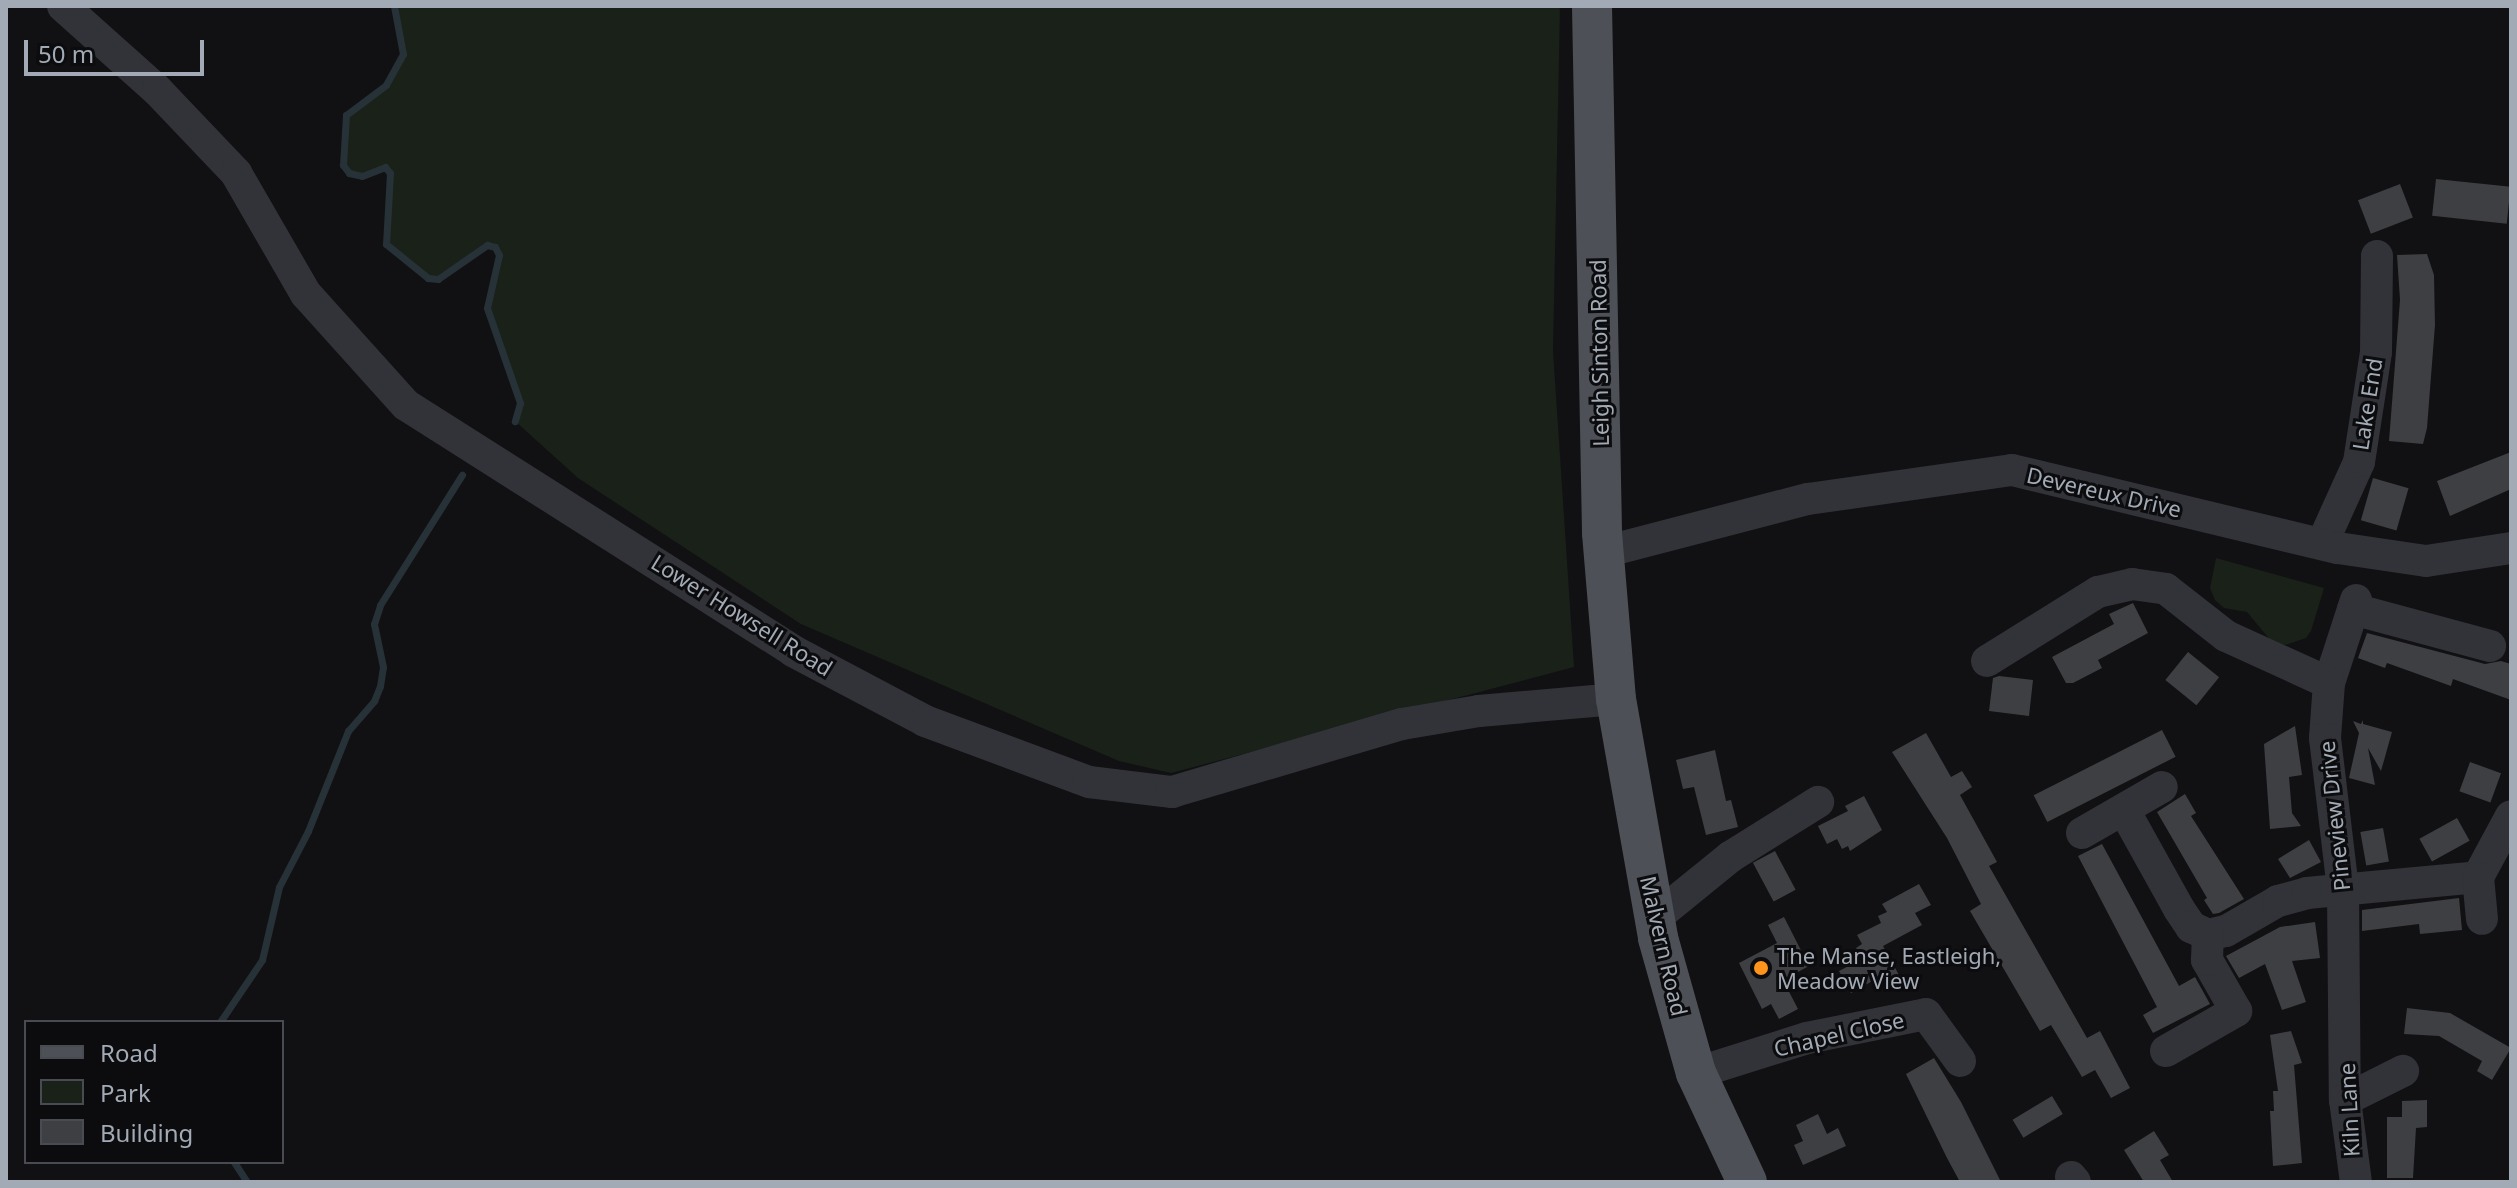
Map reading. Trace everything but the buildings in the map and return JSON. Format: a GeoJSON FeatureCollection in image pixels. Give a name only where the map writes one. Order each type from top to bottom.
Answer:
{"type":"FeatureCollection","features":[{"type":"Feature","properties":{"kind":"main road","name":"Leigh Sinton Road"},"geometry":{"type":"LineString","coordinates":[[1592,6],[1604,552],[1616,699]]}},
{"type":"Feature","properties":{"kind":"main road","name":"Malvern Road"},"geometry":{"type":"LineString","coordinates":[[1616,699],[1655,918],[1696,1073],[1747,1182]]}},
{"type":"Feature","properties":{"kind":"street","name":"Lower Howsell Road"},"geometry":{"type":"LineString","coordinates":[[63,6],[157,90],[236,173],[306,294],[406,405],[793,651],[925,721],[1089,782],[1172,792],[1402,724],[1479,711],[1616,699]]}},
{"type":"Feature","properties":{"kind":"street","name":"Lake End"},"geometry":{"type":"LineString","coordinates":[[2322,544],[2359,462],[2376,352],[2377,256]]}},
{"type":"Feature","properties":{"kind":"street","name":"Devereux Drive"},"geometry":{"type":"LineString","coordinates":[[1604,552],[1808,499],[2012,470],[2322,544],[2426,561],[2511,548]]}},
{"type":"Feature","properties":{"kind":"street"},"geometry":{"type":"LineString","coordinates":[[1987,661],[2098,592],[2132,584],[2166,589],[2226,636],[2329,683]]}},
{"type":"Feature","properties":{"kind":"street","name":"Pineview Drive"},"geometry":{"type":"LineString","coordinates":[[2347,1037],[2343,890],[2325,738],[2329,683],[2354,604],[2490,646]]}},
{"type":"Feature","properties":{"kind":"street"},"geometry":{"type":"LineString","coordinates":[[2082,833],[2162,787]]}},
{"type":"Feature","properties":{"kind":"street"},"geometry":{"type":"LineString","coordinates":[[1655,918],[1730,857],[1818,802]]}},
{"type":"Feature","properties":{"kind":"street"},"geometry":{"type":"LineString","coordinates":[[2124,810],[2191,927],[2208,935],[2226,931],[2278,901],[2307,893],[2478,877]]}},
{"type":"Feature","properties":{"kind":"street"},"geometry":{"type":"LineString","coordinates":[[2482,919],[2478,877],[2511,816]]}},
{"type":"Feature","properties":{"kind":"street"},"geometry":{"type":"LineString","coordinates":[[2166,1051],[2236,1011],[2207,960],[2208,935]]}},
{"type":"Feature","properties":{"kind":"street","name":"Chapel Close"},"geometry":{"type":"LineString","coordinates":[[1696,1073],[1807,1038],[1926,1014],[1960,1061]]}},
{"type":"Feature","properties":{"kind":"street","name":"Kiln Lane"},"geometry":{"type":"LineString","coordinates":[[2347,1037],[2345,1100],[2356,1182]]}},
{"type":"Feature","properties":{"kind":"street"},"geometry":{"type":"LineString","coordinates":[[2345,1100],[2403,1071]]}},
{"type":"Feature","properties":{"kind":"green space"},"geometry":{"type":"Polygon","coordinates":[[[394,6],[1560,6],[1553,351],[1574,667],[1171,773],[1119,761],[801,624],[578,478],[515,421],[520,403],[487,308],[499,255],[495,247],[487,245],[473,252],[438,279],[428,278],[386,244],[390,172],[384,167],[362,176],[349,173],[343,165],[343,139],[346,115],[386,85],[403,54],[394,6]]]}},
{"type":"Feature","properties":{"kind":"green space"},"geometry":{"type":"Polygon","coordinates":[[[2216,558],[2324,588],[2306,638],[2285,645],[2272,642],[2247,612],[2224,608],[2215,600],[2210,588],[2216,558]]]}},
{"type":"Feature","properties":{"kind":"waterway"},"geometry":{"type":"LineString","coordinates":[[394,6],[403,54],[386,85],[346,115],[343,165],[349,173],[362,176],[385,167],[390,173],[386,244],[428,278],[438,279],[487,245],[495,247],[499,255],[487,308],[520,403],[515,421]]}},
{"type":"Feature","properties":{"kind":"waterway"},"geometry":{"type":"LineString","coordinates":[[221,1020],[262,960],[279,887],[308,831],[348,731],[374,701],[380,686],[383,667],[374,624],[380,605],[462,475]]}},
{"type":"Feature","properties":{"kind":"waterway"},"geometry":{"type":"LineString","coordinates":[[235,1164],[247,1182]]}},
{"type":"Feature","properties":{"kind":"place","name":"The Manse, Eastleigh, Meadow View"},"geometry":{"type":"Point","coordinates":[1761,968]}}]}
